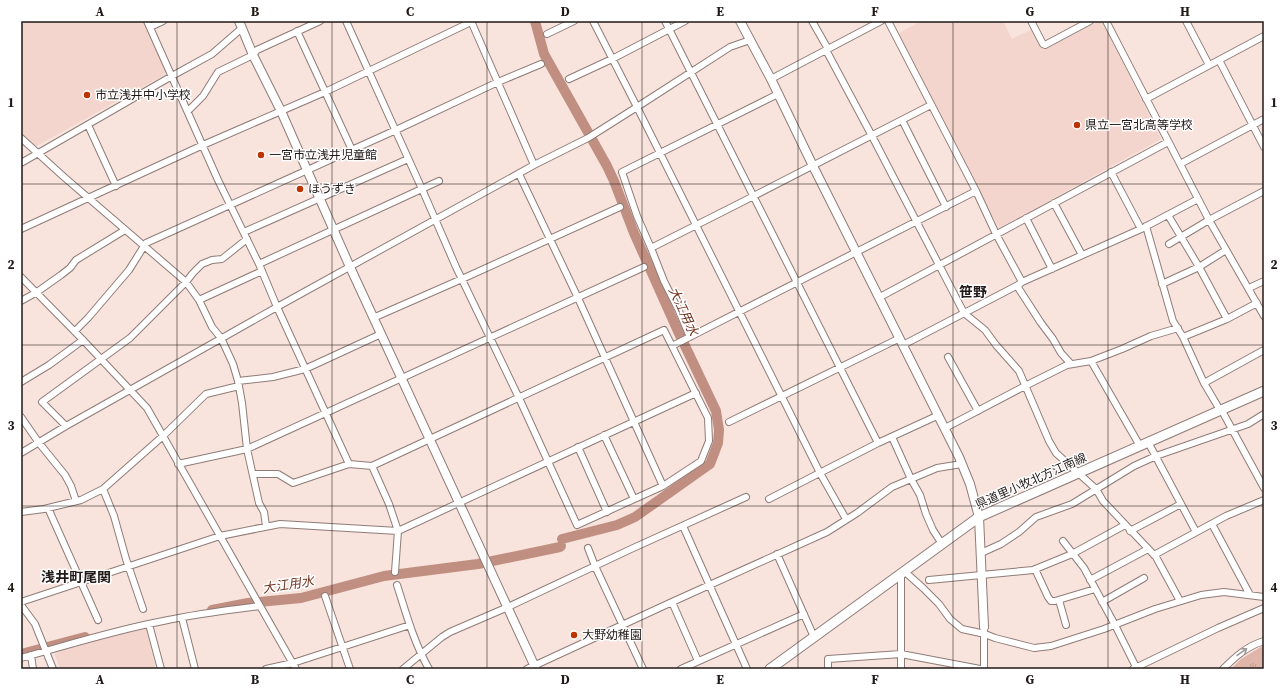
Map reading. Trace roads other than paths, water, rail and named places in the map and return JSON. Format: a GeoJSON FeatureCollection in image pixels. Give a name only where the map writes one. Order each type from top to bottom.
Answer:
{"type":"FeatureCollection","features":[{"type":"Feature","properties":{"kind":"main road","name":"県道里小牧北方江南線"},"geometry":{"type":"LineString","coordinates":[[770,669],[979,517],[1264,391]]}},
{"type":"Feature","properties":{"kind":"street"},"geometry":{"type":"LineString","coordinates":[[163,21],[149,24],[349,464]]}},
{"type":"Feature","properties":{"kind":"street"},"geometry":{"type":"LineString","coordinates":[[188,111],[203,96],[218,72],[253,55],[257,50],[320,21]]}},
{"type":"Feature","properties":{"kind":"street"},"geometry":{"type":"LineString","coordinates":[[253,474],[278,474],[293,483],[349,464],[372,466],[519,398],[605,358],[664,330],[708,418],[709,441],[701,461],[663,486],[577,525],[519,398],[462,279],[346,21]]}},
{"type":"Feature","properties":{"kind":"street"},"geometry":{"type":"LineString","coordinates":[[21,229],[203,145],[324,92],[471,21],[534,165]]}},
{"type":"Feature","properties":{"kind":"street"},"geometry":{"type":"LineString","coordinates":[[547,34],[574,21]]}},
{"type":"Feature","properties":{"kind":"street"},"geometry":{"type":"LineString","coordinates":[[592,21],[740,311],[820,473],[846,519]]}},
{"type":"Feature","properties":{"kind":"street"},"geometry":{"type":"LineString","coordinates":[[665,21],[878,443]]}},
{"type":"Feature","properties":{"kind":"street"},"geometry":{"type":"LineString","coordinates":[[569,79],[686,21]]}},
{"type":"Feature","properties":{"kind":"street"},"geometry":{"type":"LineString","coordinates":[[741,21],[945,428],[970,484],[979,517],[984,631],[984,669]]}},
{"type":"Feature","properties":{"kind":"street"},"geometry":{"type":"LineString","coordinates":[[812,21],[964,313],[985,330],[1019,371],[1049,441],[1056,453],[1096,489],[1103,501],[1154,555],[1180,601]]}},
{"type":"Feature","properties":{"kind":"street"},"geometry":{"type":"LineString","coordinates":[[771,79],[881,21]]}},
{"type":"Feature","properties":{"kind":"street"},"geometry":{"type":"LineString","coordinates":[[888,21],[976,191],[1020,284],[1019,289],[1041,323],[1053,338],[1061,353],[1071,364]]}},
{"type":"Feature","properties":{"kind":"street"},"geometry":{"type":"LineString","coordinates":[[1031,21],[1043,44],[1045,45],[1090,21]]}},
{"type":"Feature","properties":{"kind":"street"},"geometry":{"type":"LineString","coordinates":[[1106,21],[1209,220],[1264,316]]}},
{"type":"Feature","properties":{"kind":"street"},"geometry":{"type":"LineString","coordinates":[[1186,21],[1209,65]]}},
{"type":"Feature","properties":{"kind":"street"},"geometry":{"type":"LineString","coordinates":[[21,163],[212,54],[241,24],[253,55],[308,170],[319,199],[373,318],[508,607],[533,668],[709,584],[827,532],[870,504],[892,487],[938,468],[962,464]]}},
{"type":"Feature","properties":{"kind":"street"},"geometry":{"type":"LineString","coordinates":[[297,31],[352,150]]}},
{"type":"Feature","properties":{"kind":"street"},"geometry":{"type":"LineString","coordinates":[[1146,99],[1264,36]]}},
{"type":"Feature","properties":{"kind":"street"},"geometry":{"type":"LineString","coordinates":[[21,453],[221,338],[534,165],[590,136],[730,47],[750,40]]}},
{"type":"Feature","properties":{"kind":"street"},"geometry":{"type":"LineString","coordinates":[[1219,60],[1264,147]]}},
{"type":"Feature","properties":{"kind":"street"},"geometry":{"type":"LineString","coordinates":[[74,331],[88,318],[129,270],[146,243],[396,130],[498,82],[541,64]]}},
{"type":"Feature","properties":{"kind":"street"},"geometry":{"type":"LineString","coordinates":[[685,340],[651,248],[637,216],[622,172],[778,94]]}},
{"type":"Feature","properties":{"kind":"street"},"geometry":{"type":"LineString","coordinates":[[651,248],[931,105]]}},
{"type":"Feature","properties":{"kind":"street"},"geometry":{"type":"LineString","coordinates":[[1180,164],[1264,119]]}},
{"type":"Feature","properties":{"kind":"street"},"geometry":{"type":"LineString","coordinates":[[902,120],[946,207]]}},
{"type":"Feature","properties":{"kind":"street"},"geometry":{"type":"LineString","coordinates":[[88,125],[116,186]]}},
{"type":"Feature","properties":{"kind":"street"},"geometry":{"type":"LineString","coordinates":[[21,138],[88,199],[186,282],[199,300],[212,327],[221,338],[233,364],[238,383],[247,449],[259,503],[264,512],[266,526]]}},
{"type":"Feature","properties":{"kind":"street"},"geometry":{"type":"LineString","coordinates":[[880,297],[1168,142]]}},
{"type":"Feature","properties":{"kind":"street"},"geometry":{"type":"LineString","coordinates":[[244,232],[408,159]]}},
{"type":"Feature","properties":{"kind":"street"},"geometry":{"type":"LineString","coordinates":[[1111,172],[1144,227],[1173,321],[1183,337],[1204,383],[1232,429],[1264,488]]}},
{"type":"Feature","properties":{"kind":"street"},"geometry":{"type":"LineString","coordinates":[[519,174],[551,239],[663,486]]}},
{"type":"Feature","properties":{"kind":"street"},"geometry":{"type":"LineString","coordinates":[[259,264],[439,181]]}},
{"type":"Feature","properties":{"kind":"street"},"geometry":{"type":"LineString","coordinates":[[672,346],[976,191]]}},
{"type":"Feature","properties":{"kind":"street"},"geometry":{"type":"LineString","coordinates":[[1169,244],[1209,220],[1264,192]]}},
{"type":"Feature","properties":{"kind":"street"},"geometry":{"type":"LineString","coordinates":[[729,422],[840,367],[964,313],[1020,284],[1144,227],[1198,199]]}},
{"type":"Feature","properties":{"kind":"street"},"geometry":{"type":"LineString","coordinates":[[1054,203],[1082,255]]}},
{"type":"Feature","properties":{"kind":"street"},"geometry":{"type":"LineString","coordinates":[[373,318],[620,207]]}},
{"type":"Feature","properties":{"kind":"street"},"geometry":{"type":"LineString","coordinates":[[1168,215],[1199,267],[1227,319]]}},
{"type":"Feature","properties":{"kind":"street"},"geometry":{"type":"LineString","coordinates":[[1026,218],[1052,269]]}},
{"type":"Feature","properties":{"kind":"street"},"geometry":{"type":"LineString","coordinates":[[21,301],[37,292],[70,268],[76,260],[125,230]]}},
{"type":"Feature","properties":{"kind":"street"},"geometry":{"type":"LineString","coordinates":[[66,426],[42,402],[130,338],[202,264],[212,260],[222,259],[247,239]]}},
{"type":"Feature","properties":{"kind":"street"},"geometry":{"type":"LineString","coordinates":[[1162,284],[1199,267],[1226,250]]}},
{"type":"Feature","properties":{"kind":"street"},"geometry":{"type":"LineString","coordinates":[[178,464],[247,449],[644,267]]}},
{"type":"Feature","properties":{"kind":"street"},"geometry":{"type":"LineString","coordinates":[[199,300],[262,271]]}},
{"type":"Feature","properties":{"kind":"street"},"geometry":{"type":"LineString","coordinates":[[21,277],[147,408],[294,666]]}},
{"type":"Feature","properties":{"kind":"street"},"geometry":{"type":"LineString","coordinates":[[1249,288],[1264,281]]}},
{"type":"Feature","properties":{"kind":"street"},"geometry":{"type":"LineString","coordinates":[[1183,337],[1227,319],[1257,303]]}},
{"type":"Feature","properties":{"kind":"street"},"geometry":{"type":"LineString","coordinates":[[945,428],[1067,365],[1091,361],[1151,336],[1178,328]]}},
{"type":"Feature","properties":{"kind":"street"},"geometry":{"type":"LineString","coordinates":[[21,512],[48,508],[81,500],[103,489],[163,436],[206,394],[238,383],[273,377],[305,369],[381,334]]}},
{"type":"Feature","properties":{"kind":"street"},"geometry":{"type":"LineString","coordinates":[[21,382],[49,365],[83,340]]}},
{"type":"Feature","properties":{"kind":"street"},"geometry":{"type":"LineString","coordinates":[[1204,383],[1264,350]]}},
{"type":"Feature","properties":{"kind":"street"},"geometry":{"type":"LineString","coordinates":[[948,357],[978,411]]}},
{"type":"Feature","properties":{"kind":"street"},"geometry":{"type":"LineString","coordinates":[[1091,361],[1144,444],[1156,456],[1196,532]]}},
{"type":"Feature","properties":{"kind":"street"},"geometry":{"type":"LineString","coordinates":[[53,669],[35,624],[21,604],[80,582],[220,536],[266,526],[280,524],[398,532],[696,393]]}},
{"type":"Feature","properties":{"kind":"street"},"geometry":{"type":"LineString","coordinates":[[981,553],[1001,544],[1019,532],[1036,517],[1072,504],[1134,466],[1156,456],[1248,424],[1264,414]]}},
{"type":"Feature","properties":{"kind":"street"},"geometry":{"type":"LineString","coordinates":[[769,499],[878,443],[938,415]]}},
{"type":"Feature","properties":{"kind":"street"},"geometry":{"type":"LineString","coordinates":[[21,417],[39,443],[65,475],[71,486],[76,501]]}},
{"type":"Feature","properties":{"kind":"street"},"geometry":{"type":"LineString","coordinates":[[604,435],[634,499]]}},
{"type":"Feature","properties":{"kind":"street"},"geometry":{"type":"LineString","coordinates":[[892,437],[920,495],[933,530],[942,544]]}},
{"type":"Feature","properties":{"kind":"street"},"geometry":{"type":"LineString","coordinates":[[578,447],[607,512]]}},
{"type":"Feature","properties":{"kind":"street"},"geometry":{"type":"LineString","coordinates":[[372,466],[389,504],[398,532],[395,572]]}},
{"type":"Feature","properties":{"kind":"street"},"geometry":{"type":"LineString","coordinates":[[103,489],[114,516],[128,567],[143,609]]}},
{"type":"Feature","properties":{"kind":"street"},"geometry":{"type":"LineString","coordinates":[[403,669],[450,632],[508,607],[746,497]]}},
{"type":"Feature","properties":{"kind":"street"},"geometry":{"type":"LineString","coordinates":[[1154,555],[1212,524],[1264,500]]}},
{"type":"Feature","properties":{"kind":"street"},"geometry":{"type":"LineString","coordinates":[[1130,531],[1181,504]]}},
{"type":"Feature","properties":{"kind":"street"},"geometry":{"type":"LineString","coordinates":[[48,508],[98,620]]}},
{"type":"Feature","properties":{"kind":"street"},"geometry":{"type":"LineString","coordinates":[[1212,524],[1250,595]]}},
{"type":"Feature","properties":{"kind":"street"},"geometry":{"type":"LineString","coordinates":[[930,580],[1034,569],[1072,554],[1125,525]]}},
{"type":"Feature","properties":{"kind":"street"},"geometry":{"type":"LineString","coordinates":[[683,526],[747,669]]}},
{"type":"Feature","properties":{"kind":"street"},"geometry":{"type":"LineString","coordinates":[[1064,541],[1072,554],[1084,568],[1115,625],[1135,668],[1218,628],[1264,608]]}},
{"type":"Feature","properties":{"kind":"street"},"geometry":{"type":"LineString","coordinates":[[588,548],[643,669]]}},
{"type":"Feature","properties":{"kind":"street"},"geometry":{"type":"LineString","coordinates":[[1090,580],[1148,549]]}},
{"type":"Feature","properties":{"kind":"street"},"geometry":{"type":"LineString","coordinates":[[778,554],[814,637]]}},
{"type":"Feature","properties":{"kind":"street"},"geometry":{"type":"LineString","coordinates":[[1034,569],[1048,598],[1051,601],[1055,602],[1095,589]]}},
{"type":"Feature","properties":{"kind":"street"},"geometry":{"type":"LineString","coordinates":[[903,573],[932,597],[962,629],[984,631],[995,638],[1034,648],[1051,646],[1201,595],[1224,592],[1264,597]]}},
{"type":"Feature","properties":{"kind":"street"},"geometry":{"type":"LineString","coordinates":[[901,669],[903,573]]}},
{"type":"Feature","properties":{"kind":"street"},"geometry":{"type":"LineString","coordinates":[[1102,602],[1144,578]]}},
{"type":"Feature","properties":{"kind":"street"},"geometry":{"type":"LineString","coordinates":[[397,585],[410,625],[429,669]]}},
{"type":"Feature","properties":{"kind":"street"},"geometry":{"type":"LineString","coordinates":[[325,596],[350,669]]}},
{"type":"Feature","properties":{"kind":"street"},"geometry":{"type":"LineString","coordinates":[[1059,600],[1066,625]]}},
{"type":"Feature","properties":{"kind":"street"},"geometry":{"type":"LineString","coordinates":[[672,602],[698,662]]}},
{"type":"Feature","properties":{"kind":"street"},"geometry":{"type":"LineString","coordinates":[[21,658],[45,649],[163,620],[259,604]]}},
{"type":"Feature","properties":{"kind":"street"},"geometry":{"type":"LineString","coordinates":[[681,669],[804,614]]}},
{"type":"Feature","properties":{"kind":"street"},"geometry":{"type":"LineString","coordinates":[[182,618],[195,669]]}},
{"type":"Feature","properties":{"kind":"street"},"geometry":{"type":"LineString","coordinates":[[266,669],[294,666],[342,647],[410,625]]}},
{"type":"Feature","properties":{"kind":"street"},"geometry":{"type":"LineString","coordinates":[[150,628],[161,669]]}},
{"type":"Feature","properties":{"kind":"street"},"geometry":{"type":"LineString","coordinates":[[1223,669],[1246,649],[1264,641]]}},
{"type":"Feature","properties":{"kind":"street"},"geometry":{"type":"LineString","coordinates":[[828,669],[828,659],[901,654],[980,669]]}},
{"type":"Feature","properties":{"kind":"street"},"geometry":{"type":"LineString","coordinates":[[31,655],[34,669]]}},
{"type":"Feature","properties":{"kind":"waterway","name":"大江用水"},"geometry":{"type":"LineString","coordinates":[[535,21],[544,54],[614,181],[634,233],[716,411],[719,430],[718,443],[710,464],[635,517],[617,525],[562,539]]}},
{"type":"Feature","properties":{"kind":"waterway","name":"大江用水"},"geometry":{"type":"LineString","coordinates":[[212,610],[248,603],[301,598],[384,576],[478,564],[561,546]]}},
{"type":"Feature","properties":{"kind":"waterway","name":"大江用水"},"geometry":{"type":"LineString","coordinates":[[21,654],[85,637]]}},
{"type":"Feature","properties":{"kind":"place","name":"市立浅井中小学校"},"geometry":{"type":"Point","coordinates":[87,95]}},
{"type":"Feature","properties":{"kind":"place","name":"県立一宮北高等学校"},"geometry":{"type":"Point","coordinates":[1077,125]}},
{"type":"Feature","properties":{"kind":"place","name":"一宮市立浅井児童館"},"geometry":{"type":"Point","coordinates":[261,155]}},
{"type":"Feature","properties":{"kind":"place","name":"ほうずき"},"geometry":{"type":"Point","coordinates":[300,189]}},
{"type":"Feature","properties":{"kind":"place","name":"大野幼稚園"},"geometry":{"type":"Point","coordinates":[574,635]}},
{"type":"Feature","properties":{"kind":"district","name":"笹野"},"geometry":{"type":"Point","coordinates":[973,292]}},
{"type":"Feature","properties":{"kind":"district","name":"浅井町尾関"},"geometry":{"type":"Point","coordinates":[76,577]}}]}
